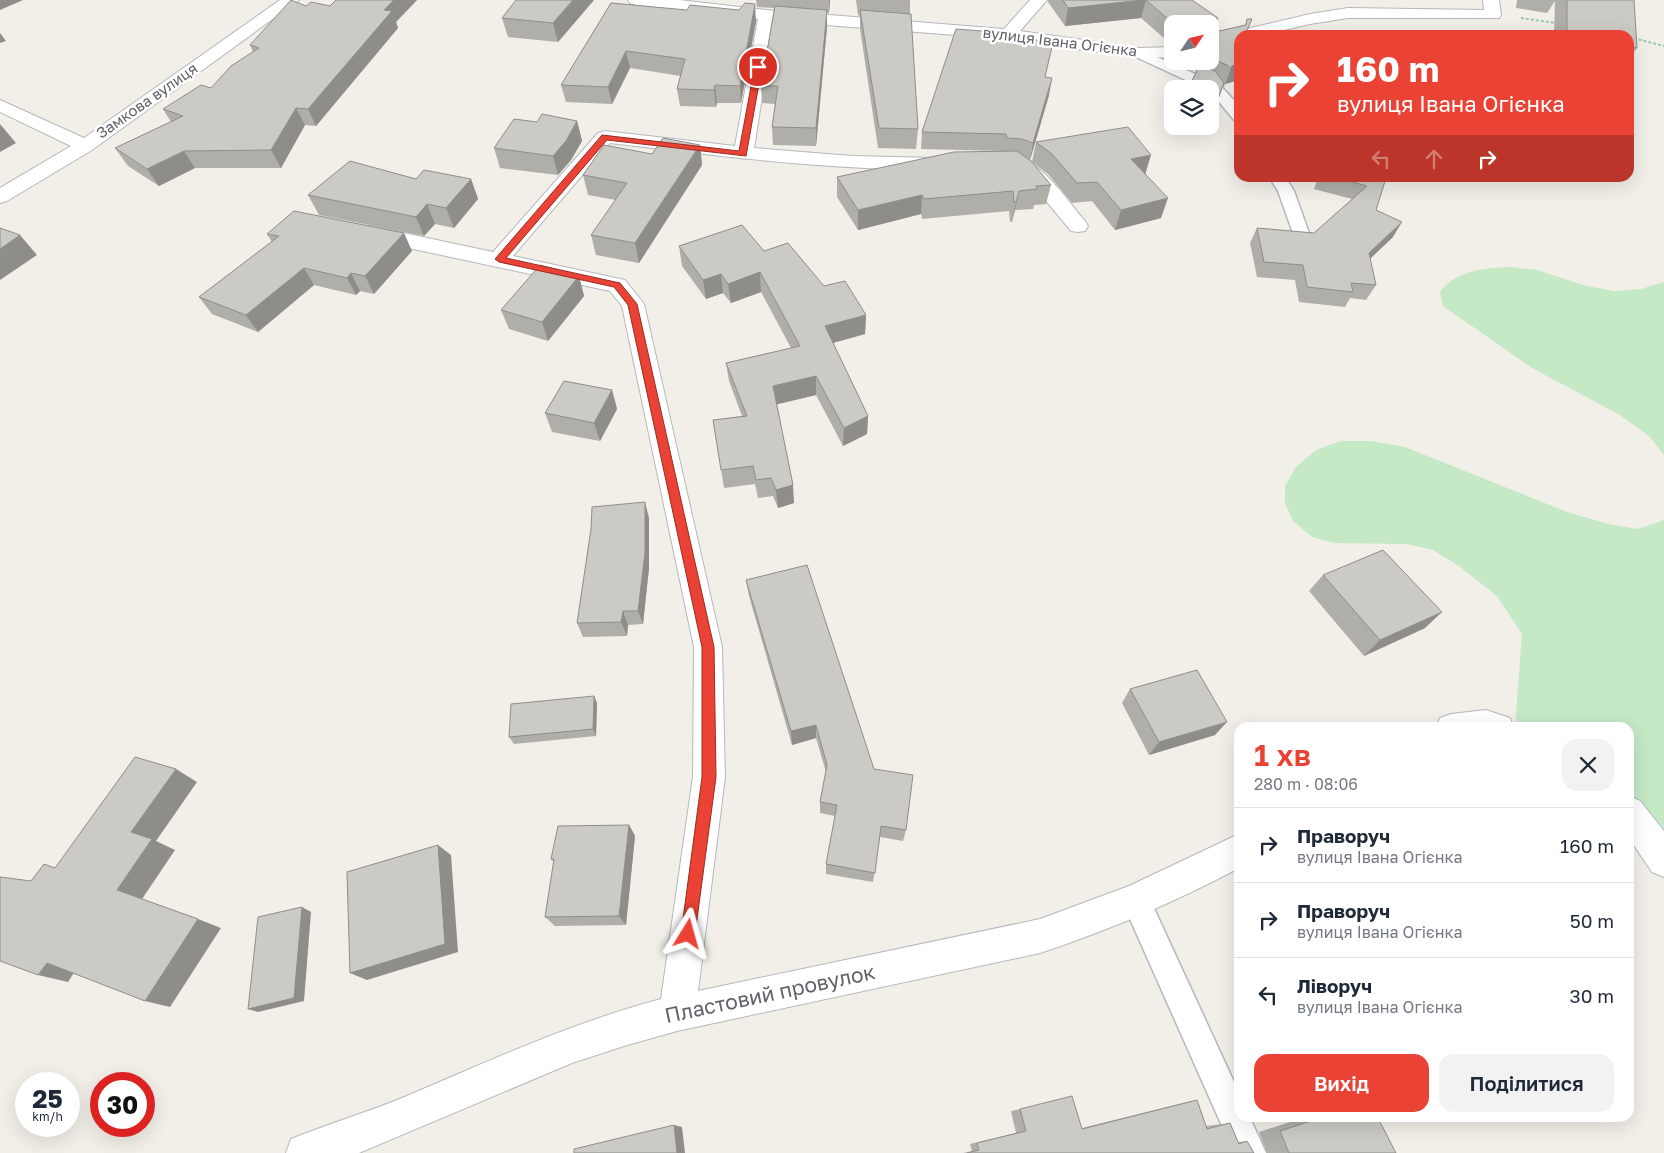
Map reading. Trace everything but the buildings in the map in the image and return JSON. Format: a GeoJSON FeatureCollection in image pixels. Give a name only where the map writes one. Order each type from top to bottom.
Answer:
{"type":"FeatureCollection","features":[{"type":"Feature","properties":{"kind":"street","name":"Замкова вулиця"},"geometry":{"type":"LineString","coordinates":[[0,197],[85,146],[291,0]]}},
{"type":"Feature","properties":{"kind":"street","name":"вулиця Івана Огієнка"},"geometry":{"type":"LineString","coordinates":[[636,0],[767,14],[1008,34],[1140,53],[1164,52]]}},
{"type":"Feature","properties":{"kind":"street"},"geometry":{"type":"LineString","coordinates":[[1008,34],[1039,0]]}},
{"type":"Feature","properties":{"kind":"street"},"geometry":{"type":"LineString","coordinates":[[1263,30],[1310,19],[1348,13],[1492,7]]}},
{"type":"Feature","properties":{"kind":"street"},"geometry":{"type":"LineString","coordinates":[[743,154],[767,14]]}},
{"type":"Feature","properties":{"kind":"street"},"geometry":{"type":"LineString","coordinates":[[0,105],[85,146]]}},
{"type":"Feature","properties":{"kind":"street"},"geometry":{"type":"LineString","coordinates":[[499,259],[605,137],[743,154],[886,164],[952,164]]}},
{"type":"Feature","properties":{"kind":"street"},"geometry":{"type":"LineString","coordinates":[[1008,163],[1018,163],[1035,175],[1078,226]]}},
{"type":"Feature","properties":{"kind":"street"},"geometry":{"type":"LineString","coordinates":[[343,228],[617,285],[633,304],[708,647],[709,777],[677,1012]]}},
{"type":"Feature","properties":{"kind":"street"},"geometry":{"type":"LineString","coordinates":[[1634,818],[1664,860]]}},
{"type":"Feature","properties":{"kind":"street","name":"Пластовий провулок"},"geometry":{"type":"LineString","coordinates":[[305,1153],[384,1123],[573,1045],[624,1027],[677,1012],[1040,936],[1088,921],[1171,886],[1234,853]]}},
{"type":"Feature","properties":{"kind":"lane"},"geometry":{"type":"LineString","coordinates":[[1140,53],[1215,88],[1234,110]]}},
{"type":"Feature","properties":{"kind":"lane"},"geometry":{"type":"LineString","coordinates":[[1280,182],[1286,191],[1301,233]]}},
{"type":"Feature","properties":{"kind":"lane"},"geometry":{"type":"LineString","coordinates":[[1136,901],[1234,1118]]}},
{"type":"Feature","properties":{"kind":"lane"},"geometry":{"type":"LineString","coordinates":[[1236,1122],[1250,1153]]}},
{"type":"Feature","properties":{"kind":"path"},"geometry":{"type":"LineString","coordinates":[[1492,7],[1559,23]]}},
{"type":"Feature","properties":{"kind":"path"},"geometry":{"type":"LineString","coordinates":[[1634,38],[1664,46]]}},
{"type":"Feature","properties":{"kind":"green space"},"geometry":{"type":"Polygon","coordinates":[[[1511,267],[1537,270],[1583,285],[1614,291],[1641,289],[1664,282],[1664,455],[1649,436],[1620,415],[1532,368],[1443,306],[1440,292],[1454,279],[1481,270],[1511,267]]]}},
{"type":"Feature","properties":{"kind":"green space"},"geometry":{"type":"Polygon","coordinates":[[[1341,441],[1371,441],[1405,447],[1567,512],[1608,524],[1638,529],[1662,521],[1664,518],[1664,849],[1634,817],[1634,722],[1515,722],[1522,634],[1497,596],[1459,566],[1433,550],[1407,544],[1334,543],[1312,537],[1293,521],[1285,503],[1285,486],[1296,467],[1316,450],[1341,441]]]}},
{"type":"Feature","properties":{"kind":"route"},"geometry":{"type":"LineString","coordinates":[[688,934],[709,777],[708,647],[633,304],[617,285],[499,259],[605,137],[743,154],[758,67]]}}]}
